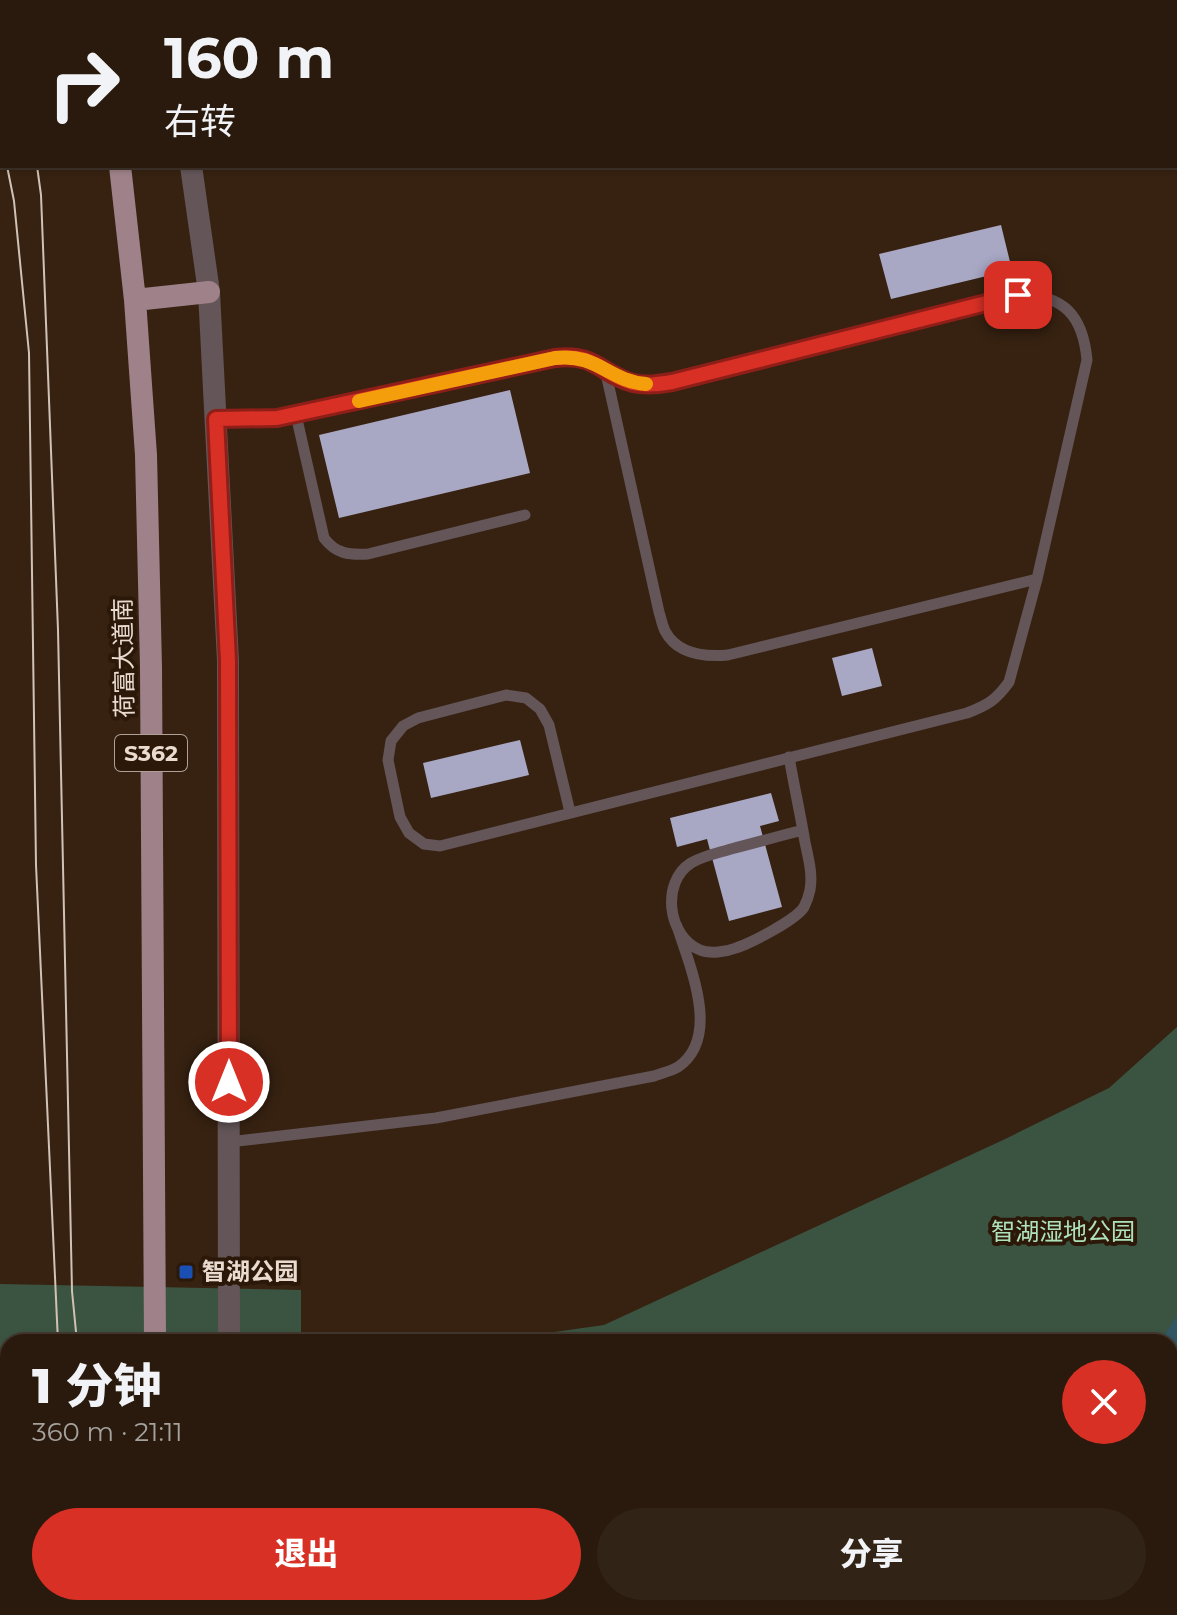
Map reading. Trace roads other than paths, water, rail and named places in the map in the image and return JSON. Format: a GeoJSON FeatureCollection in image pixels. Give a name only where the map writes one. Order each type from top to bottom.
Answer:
{"type":"FeatureCollection","features":[{"type":"Feature","properties":{"kind":"main road","name":"荷富大道南"},"geometry":{"type":"LineString","coordinates":[[120,168],[135,300],[146,455],[155,1334]]}},
{"type":"Feature","properties":{"kind":"main road"},"geometry":{"type":"LineString","coordinates":[[135,300],[209,292]]}},
{"type":"Feature","properties":{"kind":"street"},"geometry":{"type":"LineString","coordinates":[[191,168],[209,292],[228,661],[229,1334]]}},
{"type":"Feature","properties":{"kind":"lane"},"geometry":{"type":"LineString","coordinates":[[216,419],[296,415],[572,356],[597,363],[634,383],[672,382],[1018,295],[1035,294],[1054,300],[1070,310],[1081,326],[1087,360],[1037,579],[1009,682],[999,696],[967,713],[440,846],[424,844],[409,833],[400,817],[388,760],[391,741],[403,726],[418,718],[506,695],[526,698],[540,709],[549,725],[570,812]]}},
{"type":"Feature","properties":{"kind":"lane"},"geometry":{"type":"LineString","coordinates":[[605,369],[659,612],[666,632],[678,645],[693,653],[728,655],[1037,579]]}},
{"type":"Feature","properties":{"kind":"lane"},"geometry":{"type":"LineString","coordinates":[[296,415],[324,538],[331,547],[341,552],[368,554],[525,515]]}},
{"type":"Feature","properties":{"kind":"lane"},"geometry":{"type":"LineString","coordinates":[[677,926],[687,941],[700,950],[717,952],[737,948],[792,919],[804,908],[811,876],[789,757]]}},
{"type":"Feature","properties":{"kind":"lane"},"geometry":{"type":"LineString","coordinates":[[229,1142],[436,1118],[654,1076],[678,1067],[691,1053],[700,1033],[701,1012],[671,907],[672,889],[680,873],[691,863],[711,855],[803,830]]}},
{"type":"Feature","properties":{"kind":"water"},"geometry":{"type":"Polygon","coordinates":[[[1177,1316],[1177,1334],[1165,1334],[1177,1316]]]}},
{"type":"Feature","properties":{"kind":"tram line"},"geometry":{"type":"LineString","coordinates":[[7,168],[14,201],[29,353],[36,865],[58,1334]]}},
{"type":"Feature","properties":{"kind":"tram line"},"geometry":{"type":"LineString","coordinates":[[37,168],[41,195],[58,630],[72,1291],[76,1334]]}},
{"type":"Feature","properties":{"kind":"place","name":"智湖公园"},"geometry":{"type":"Point","coordinates":[186,1272]}},
{"type":"Feature","properties":{"kind":"park label","name":"智湖湿地公园"},"geometry":{"type":"Point","coordinates":[1063,1232]}}]}
